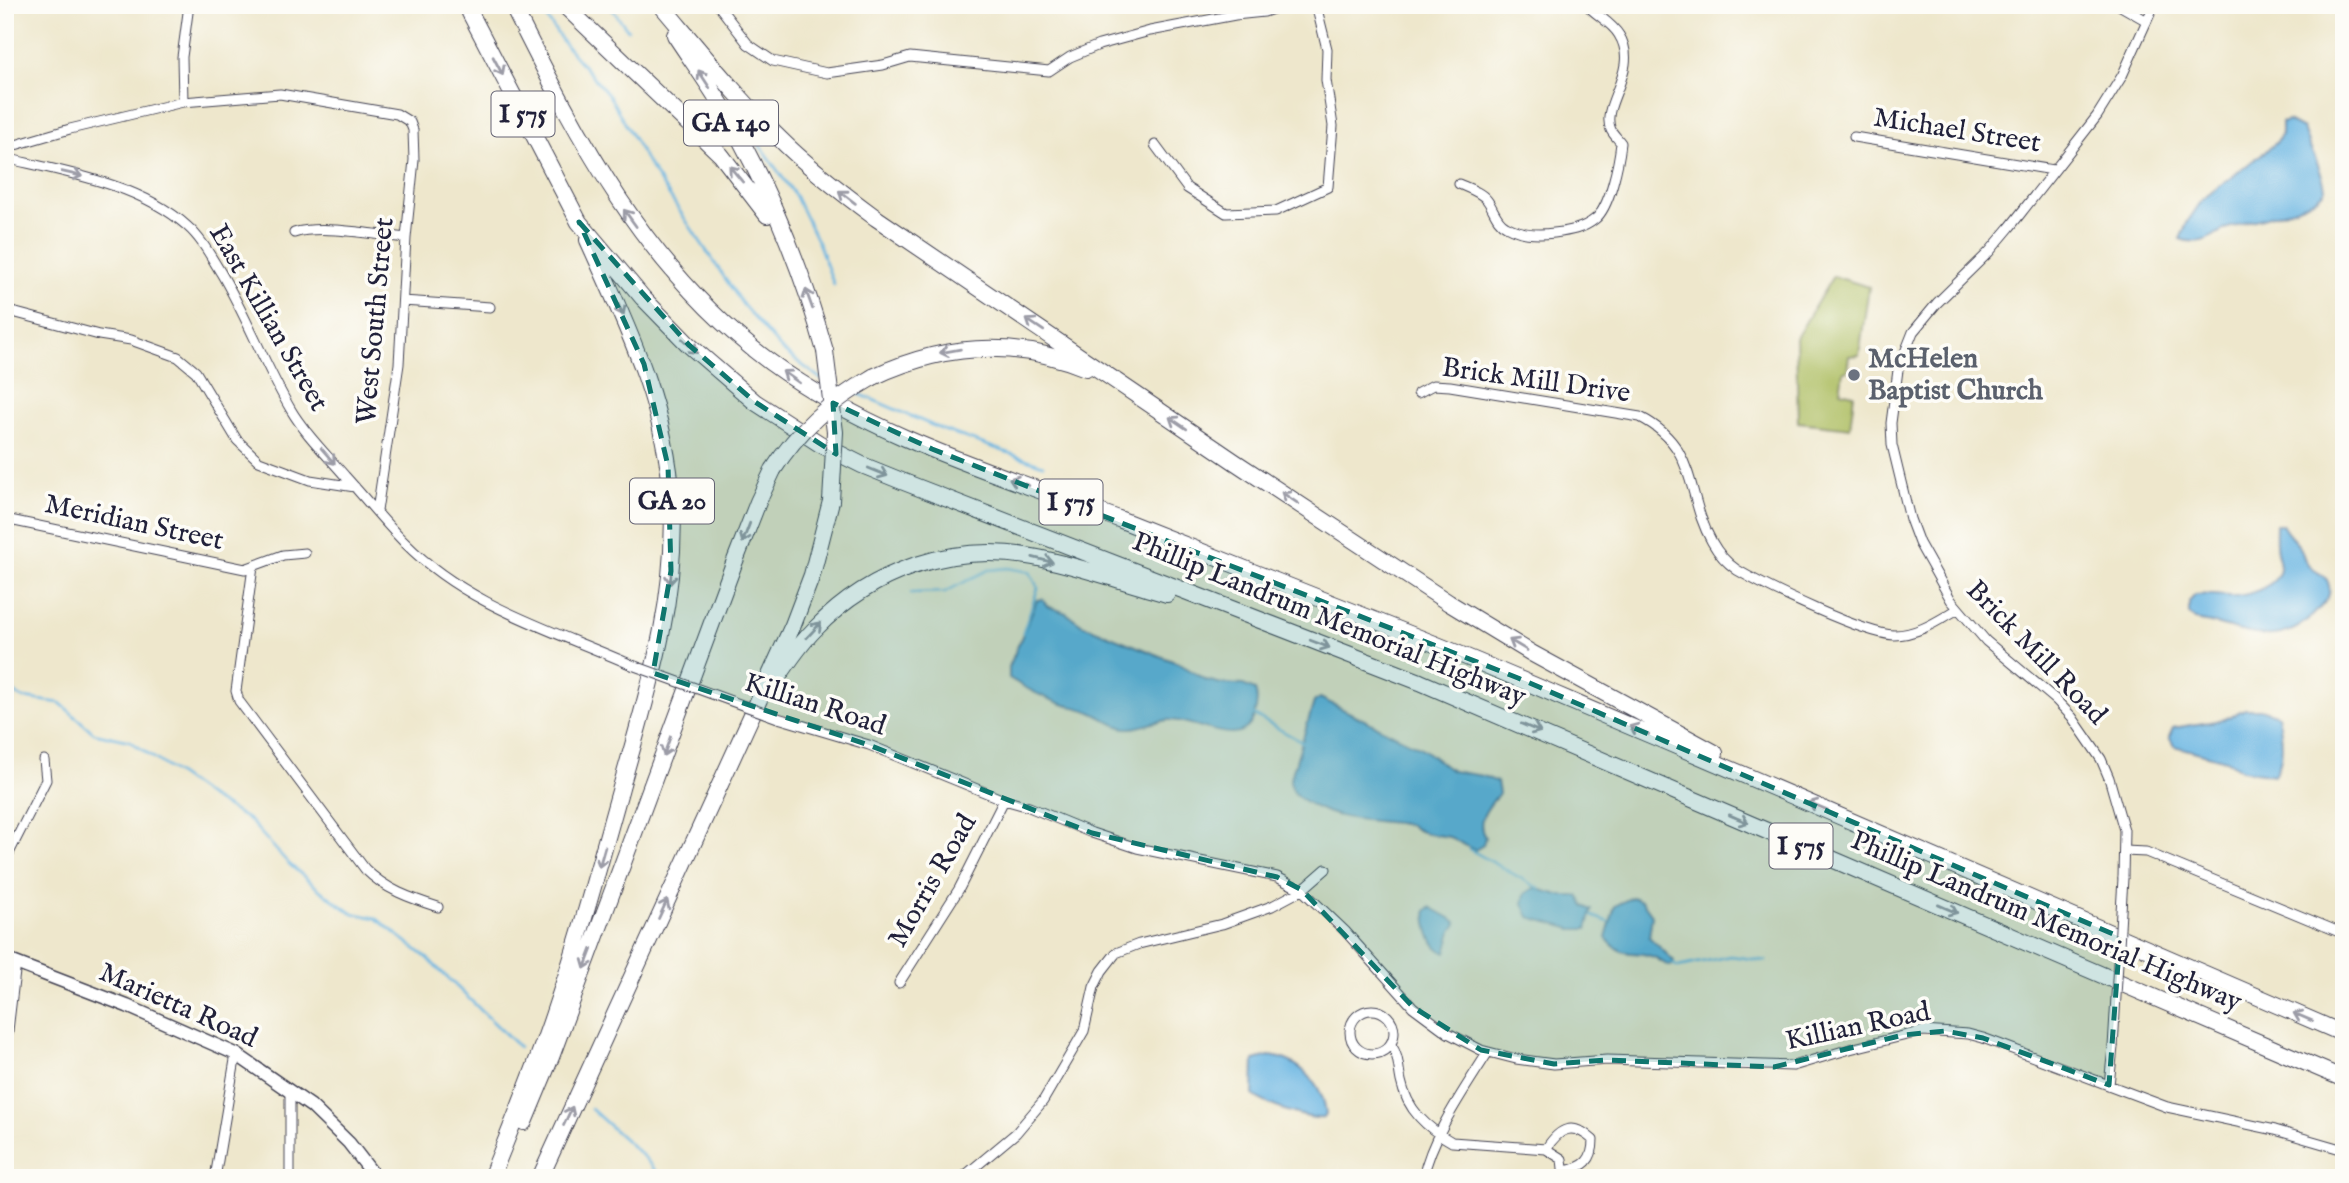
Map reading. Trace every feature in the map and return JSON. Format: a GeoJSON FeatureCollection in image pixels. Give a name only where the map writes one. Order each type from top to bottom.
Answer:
{"type":"FeatureCollection","features":[{"type":"Feature","properties":{"kind":"highway","name":"Phillip Landrum Memorial Highway"},"geometry":{"type":"LineString","coordinates":[[466,5],[579,222],[643,298],[689,345],[755,402],[820,444],[904,482],[1420,682],[2344,1079]]}},
{"type":"Feature","properties":{"kind":"highway","name":"Phillip Landrum Memorial Highway"},"geometry":{"type":"LineString","coordinates":[[512,5],[577,133],[643,236],[664,263],[707,308],[747,344],[801,384],[883,429],[1453,652],[1793,795],[2344,1034]]}},
{"type":"Feature","properties":{"kind":"highway"},"geometry":{"type":"LineString","coordinates":[[540,1178],[758,704],[812,575],[831,501],[835,454],[834,413],[825,351],[790,249],[743,181],[721,155],[564,5]]}},
{"type":"Feature","properties":{"kind":"highway"},"geometry":{"type":"LineString","coordinates":[[658,5],[781,141],[822,177],[876,218],[1449,603],[1533,654],[1793,795]]}},
{"type":"Feature","properties":{"kind":"highway","name":"GA 140"},"geometry":{"type":"LineString","coordinates":[[658,5],[719,101],[790,249]]}},
{"type":"Feature","properties":{"kind":"highway","name":"GA 20"},"geometry":{"type":"LineString","coordinates":[[491,1178],[556,1007],[592,894],[652,681],[665,618],[671,570],[671,499],[662,433],[653,397],[628,326],[579,222]]}},
{"type":"Feature","properties":{"kind":"highway"},"geometry":{"type":"LineString","coordinates":[[497,1178],[547,1068],[758,502],[773,470],[794,441],[838,398],[873,377],[927,356],[984,348],[1045,354],[1111,378]]}},
{"type":"Feature","properties":{"kind":"highway"},"geometry":{"type":"LineString","coordinates":[[758,704],[813,631],[843,603],[893,573],[946,557],[999,552],[1036,557],[1256,619]]}},
{"type":"Feature","properties":{"kind":"street"},"geometry":{"type":"LineString","coordinates":[[5,148],[69,129],[183,102],[182,57],[189,5]]}},
{"type":"Feature","properties":{"kind":"street"},"geometry":{"type":"LineString","coordinates":[[718,5],[748,44],[772,61],[827,73],[883,65],[911,57],[1049,71],[1070,57],[1109,42],[1150,31],[1264,12],[1286,5]]}},
{"type":"Feature","properties":{"kind":"street"},"geometry":{"type":"LineString","coordinates":[[1155,145],[1187,188],[1226,213],[1276,211],[1328,187],[1333,127],[1326,80],[1327,49],[1316,5]]}},
{"type":"Feature","properties":{"kind":"street"},"geometry":{"type":"LineString","coordinates":[[1459,184],[1487,200],[1504,226],[1522,232],[1548,234],[1575,230],[1597,218],[1611,192],[1619,163],[1621,143],[1611,130],[1609,118],[1625,69],[1626,52],[1618,33],[1587,5]]}},
{"type":"Feature","properties":{"kind":"street"},"geometry":{"type":"LineString","coordinates":[[2119,5],[2147,21]]}},
{"type":"Feature","properties":{"kind":"street","name":"Brick Mill Road"},"geometry":{"type":"LineString","coordinates":[[2109,1085],[2124,830],[2109,778],[2092,744],[2064,708],[1986,641],[1951,600],[1919,543],[1905,500],[1892,445],[1892,411],[1898,370],[1913,332],[1937,303],[1989,252],[2096,116],[2122,76],[2154,5]]}},
{"type":"Feature","properties":{"kind":"street","name":"West South Street"},"geometry":{"type":"LineString","coordinates":[[183,102],[280,94],[397,114],[410,122],[414,160],[406,238],[399,363],[377,511]]}},
{"type":"Feature","properties":{"kind":"street","name":"Michael Street"},"geometry":{"type":"LineString","coordinates":[[1854,137],[2053,170]]}},
{"type":"Feature","properties":{"kind":"street","name":"East Killian Street"},"geometry":{"type":"LineString","coordinates":[[5,158],[94,179],[124,190],[166,211],[187,226],[205,247],[230,287],[292,411],[355,487]]}},
{"type":"Feature","properties":{"kind":"street"},"geometry":{"type":"LineString","coordinates":[[294,233],[303,230],[326,230],[406,238]]}},
{"type":"Feature","properties":{"kind":"street"},"geometry":{"type":"LineString","coordinates":[[403,301],[490,307]]}},
{"type":"Feature","properties":{"kind":"street"},"geometry":{"type":"LineString","coordinates":[[5,310],[99,335],[131,340],[178,357],[196,372],[237,440],[258,461],[310,480],[355,487]]}},
{"type":"Feature","properties":{"kind":"street","name":"Brick Mill Drive"},"geometry":{"type":"LineString","coordinates":[[1418,393],[1433,385],[1450,386],[1640,417],[1655,425],[1672,440],[1687,466],[1712,541],[1735,569],[1803,602],[1875,632],[1894,635],[1910,633],[1929,626],[1958,609]]}},
{"type":"Feature","properties":{"kind":"street","name":"Killian Road"},"geometry":{"type":"LineString","coordinates":[[355,487],[414,551],[460,588],[510,614],[632,665],[778,718],[869,745],[1092,834],[1137,848],[1277,877],[1302,890],[1345,931],[1413,1007],[1448,1033],[1488,1052],[1516,1059],[1554,1063],[1607,1060],[1774,1067],[1793,1066],[1903,1035],[1945,1031],[1983,1038],[2167,1107],[2275,1130],[2344,1150]]}},
{"type":"Feature","properties":{"kind":"street","name":"Meridian Street"},"geometry":{"type":"LineString","coordinates":[[5,519],[245,569],[253,567]]}},
{"type":"Feature","properties":{"kind":"street"},"geometry":{"type":"LineString","coordinates":[[304,553],[283,555],[253,567],[236,691],[239,701],[378,883],[438,906]]}},
{"type":"Feature","properties":{"kind":"street"},"geometry":{"type":"LineString","coordinates":[[5,862],[46,780],[44,760]]}},
{"type":"Feature","properties":{"kind":"street","name":"Morris Road"},"geometry":{"type":"LineString","coordinates":[[899,983],[959,889],[1004,800]]}},
{"type":"Feature","properties":{"kind":"street"},"geometry":{"type":"LineString","coordinates":[[2124,851],[2147,852],[2344,934]]}},
{"type":"Feature","properties":{"kind":"street"},"geometry":{"type":"LineString","coordinates":[[962,1178],[1016,1133],[1043,1101],[1084,1031],[1094,987],[1116,953],[1139,944],[1222,924],[1272,906],[1302,890],[1326,869]]}},
{"type":"Feature","properties":{"kind":"street"},"geometry":{"type":"LineString","coordinates":[[5,1056],[11,961]]}},
{"type":"Feature","properties":{"kind":"street","name":"Marietta Road"},"geometry":{"type":"LineString","coordinates":[[11,961],[127,1006],[236,1054],[290,1091],[335,1127],[376,1178]]}},
{"type":"Feature","properties":{"kind":"street"},"geometry":{"type":"LineString","coordinates":[[1368,1009],[1385,1013],[1395,1028],[1391,1045],[1376,1054],[1359,1050],[1350,1035],[1354,1018],[1368,1009]]}},
{"type":"Feature","properties":{"kind":"street"},"geometry":{"type":"LineString","coordinates":[[1391,1045],[1397,1054],[1401,1082],[1408,1103],[1419,1119],[1452,1142],[1546,1149],[1562,1159],[1564,1174],[1583,1165],[1593,1153],[1593,1140],[1582,1130],[1569,1129],[1554,1136],[1546,1149]]}},
{"type":"Feature","properties":{"kind":"street"},"geometry":{"type":"LineString","coordinates":[[1423,1178],[1426,1163],[1440,1135],[1488,1052]]}},
{"type":"Feature","properties":{"kind":"street"},"geometry":{"type":"LineString","coordinates":[[215,1178],[236,1054]]}},
{"type":"Feature","properties":{"kind":"street"},"geometry":{"type":"LineString","coordinates":[[290,1091],[290,1178]]}},
{"type":"Feature","properties":{"kind":"highlighted area"},"geometry":{"type":"Polygon","coordinates":[[[579,222],[689,345],[755,402],[836,454],[833,403],[932,449],[1518,678],[2120,937],[2109,1085],[1983,1038],[1945,1031],[1903,1035],[1774,1067],[1607,1060],[1554,1064],[1481,1050],[1413,1007],[1302,890],[1277,877],[1092,833],[869,745],[653,673],[671,571],[668,466],[644,364],[579,222]]]}},
{"type":"Feature","properties":{"kind":"green space"},"geometry":{"type":"Polygon","coordinates":[[[1833,276],[1869,287],[1859,355],[1849,356],[1840,391],[1854,394],[1850,428],[1798,422],[1796,338],[1833,276]]]}},
{"type":"Feature","properties":{"kind":"water"},"geometry":{"type":"Polygon","coordinates":[[[2288,121],[2303,129],[2325,188],[2319,196],[2295,208],[2223,230],[2205,240],[2190,242],[2180,239],[2203,199],[2276,143],[2281,135],[2281,123],[2288,121]]]}},
{"type":"Feature","properties":{"kind":"water"},"geometry":{"type":"Polygon","coordinates":[[[2276,524],[2282,524],[2301,549],[2307,564],[2328,582],[2330,590],[2323,604],[2301,625],[2273,635],[2244,632],[2195,620],[2189,614],[2189,602],[2195,595],[2241,595],[2269,585],[2275,580],[2280,568],[2276,524]]]}},
{"type":"Feature","properties":{"kind":"water"},"geometry":{"type":"Polygon","coordinates":[[[1042,599],[1047,606],[1066,613],[1083,625],[1180,664],[1206,680],[1243,685],[1255,690],[1256,709],[1248,727],[1229,733],[1168,720],[1133,728],[1121,727],[1089,711],[1048,699],[1009,678],[1009,667],[1037,600],[1042,599]]]}},
{"type":"Feature","properties":{"kind":"water"},"geometry":{"type":"Polygon","coordinates":[[[1320,698],[1423,749],[1452,771],[1483,776],[1497,782],[1499,793],[1482,819],[1485,837],[1483,845],[1475,850],[1452,838],[1423,832],[1410,825],[1336,815],[1297,796],[1290,781],[1314,702],[1320,698]]]}},
{"type":"Feature","properties":{"kind":"water"},"geometry":{"type":"Polygon","coordinates":[[[2245,709],[2260,709],[2278,715],[2281,754],[2274,775],[2242,770],[2226,760],[2174,746],[2169,737],[2173,728],[2222,720],[2245,709]]]}},
{"type":"Feature","properties":{"kind":"water"},"geometry":{"type":"Polygon","coordinates":[[[1534,888],[1563,896],[1579,896],[1584,906],[1592,910],[1587,929],[1572,929],[1529,917],[1523,904],[1525,894],[1534,888]]]}},
{"type":"Feature","properties":{"kind":"water"},"geometry":{"type":"Polygon","coordinates":[[[1632,897],[1642,901],[1652,915],[1649,937],[1674,961],[1671,966],[1648,955],[1624,952],[1606,938],[1615,906],[1632,897]]]}},
{"type":"Feature","properties":{"kind":"water"},"geometry":{"type":"Polygon","coordinates":[[[1430,907],[1457,924],[1452,931],[1446,953],[1436,946],[1430,936],[1426,911],[1430,907]]]}},
{"type":"Feature","properties":{"kind":"water"},"geometry":{"type":"Polygon","coordinates":[[[1269,1056],[1291,1062],[1308,1075],[1321,1094],[1326,1115],[1323,1118],[1287,1111],[1253,1095],[1254,1060],[1269,1056]]]}},
{"type":"Feature","properties":{"kind":"waterway"},"geometry":{"type":"LineString","coordinates":[[538,5],[563,42],[610,97],[650,167],[743,305],[782,350],[821,379]]}},
{"type":"Feature","properties":{"kind":"waterway"},"geometry":{"type":"LineString","coordinates":[[609,5],[628,30]]}},
{"type":"Feature","properties":{"kind":"waterway"},"geometry":{"type":"LineString","coordinates":[[741,119],[795,195],[819,245],[834,285]]}},
{"type":"Feature","properties":{"kind":"waterway"},"geometry":{"type":"LineString","coordinates":[[857,393],[943,430],[1043,465]]}},
{"type":"Feature","properties":{"kind":"waterway"},"geometry":{"type":"LineString","coordinates":[[911,593],[945,592],[988,570],[1008,568],[1030,572],[1038,588],[1023,633]]}},
{"type":"Feature","properties":{"kind":"waterway"},"geometry":{"type":"LineString","coordinates":[[5,687],[23,698],[60,703],[94,733],[130,741],[208,796],[249,820],[289,864],[321,891],[352,913],[376,918],[427,958],[519,1047]]}},
{"type":"Feature","properties":{"kind":"waterway"},"geometry":{"type":"LineString","coordinates":[[1254,715],[1302,742]]}},
{"type":"Feature","properties":{"kind":"waterway"},"geometry":{"type":"LineString","coordinates":[[1469,849],[1540,889]]}},
{"type":"Feature","properties":{"kind":"waterway"},"geometry":{"type":"LineString","coordinates":[[1592,916],[1609,922]]}},
{"type":"Feature","properties":{"kind":"waterway"},"geometry":{"type":"LineString","coordinates":[[1673,964],[1678,967],[1731,956],[1766,961]]}},
{"type":"Feature","properties":{"kind":"waterway"},"geometry":{"type":"LineString","coordinates":[[591,1109],[645,1158],[661,1178]]}},
{"type":"Feature","properties":{"kind":"place","name":"McHelen Baptist Church"},"geometry":{"type":"Point","coordinates":[1854,375]}}]}
